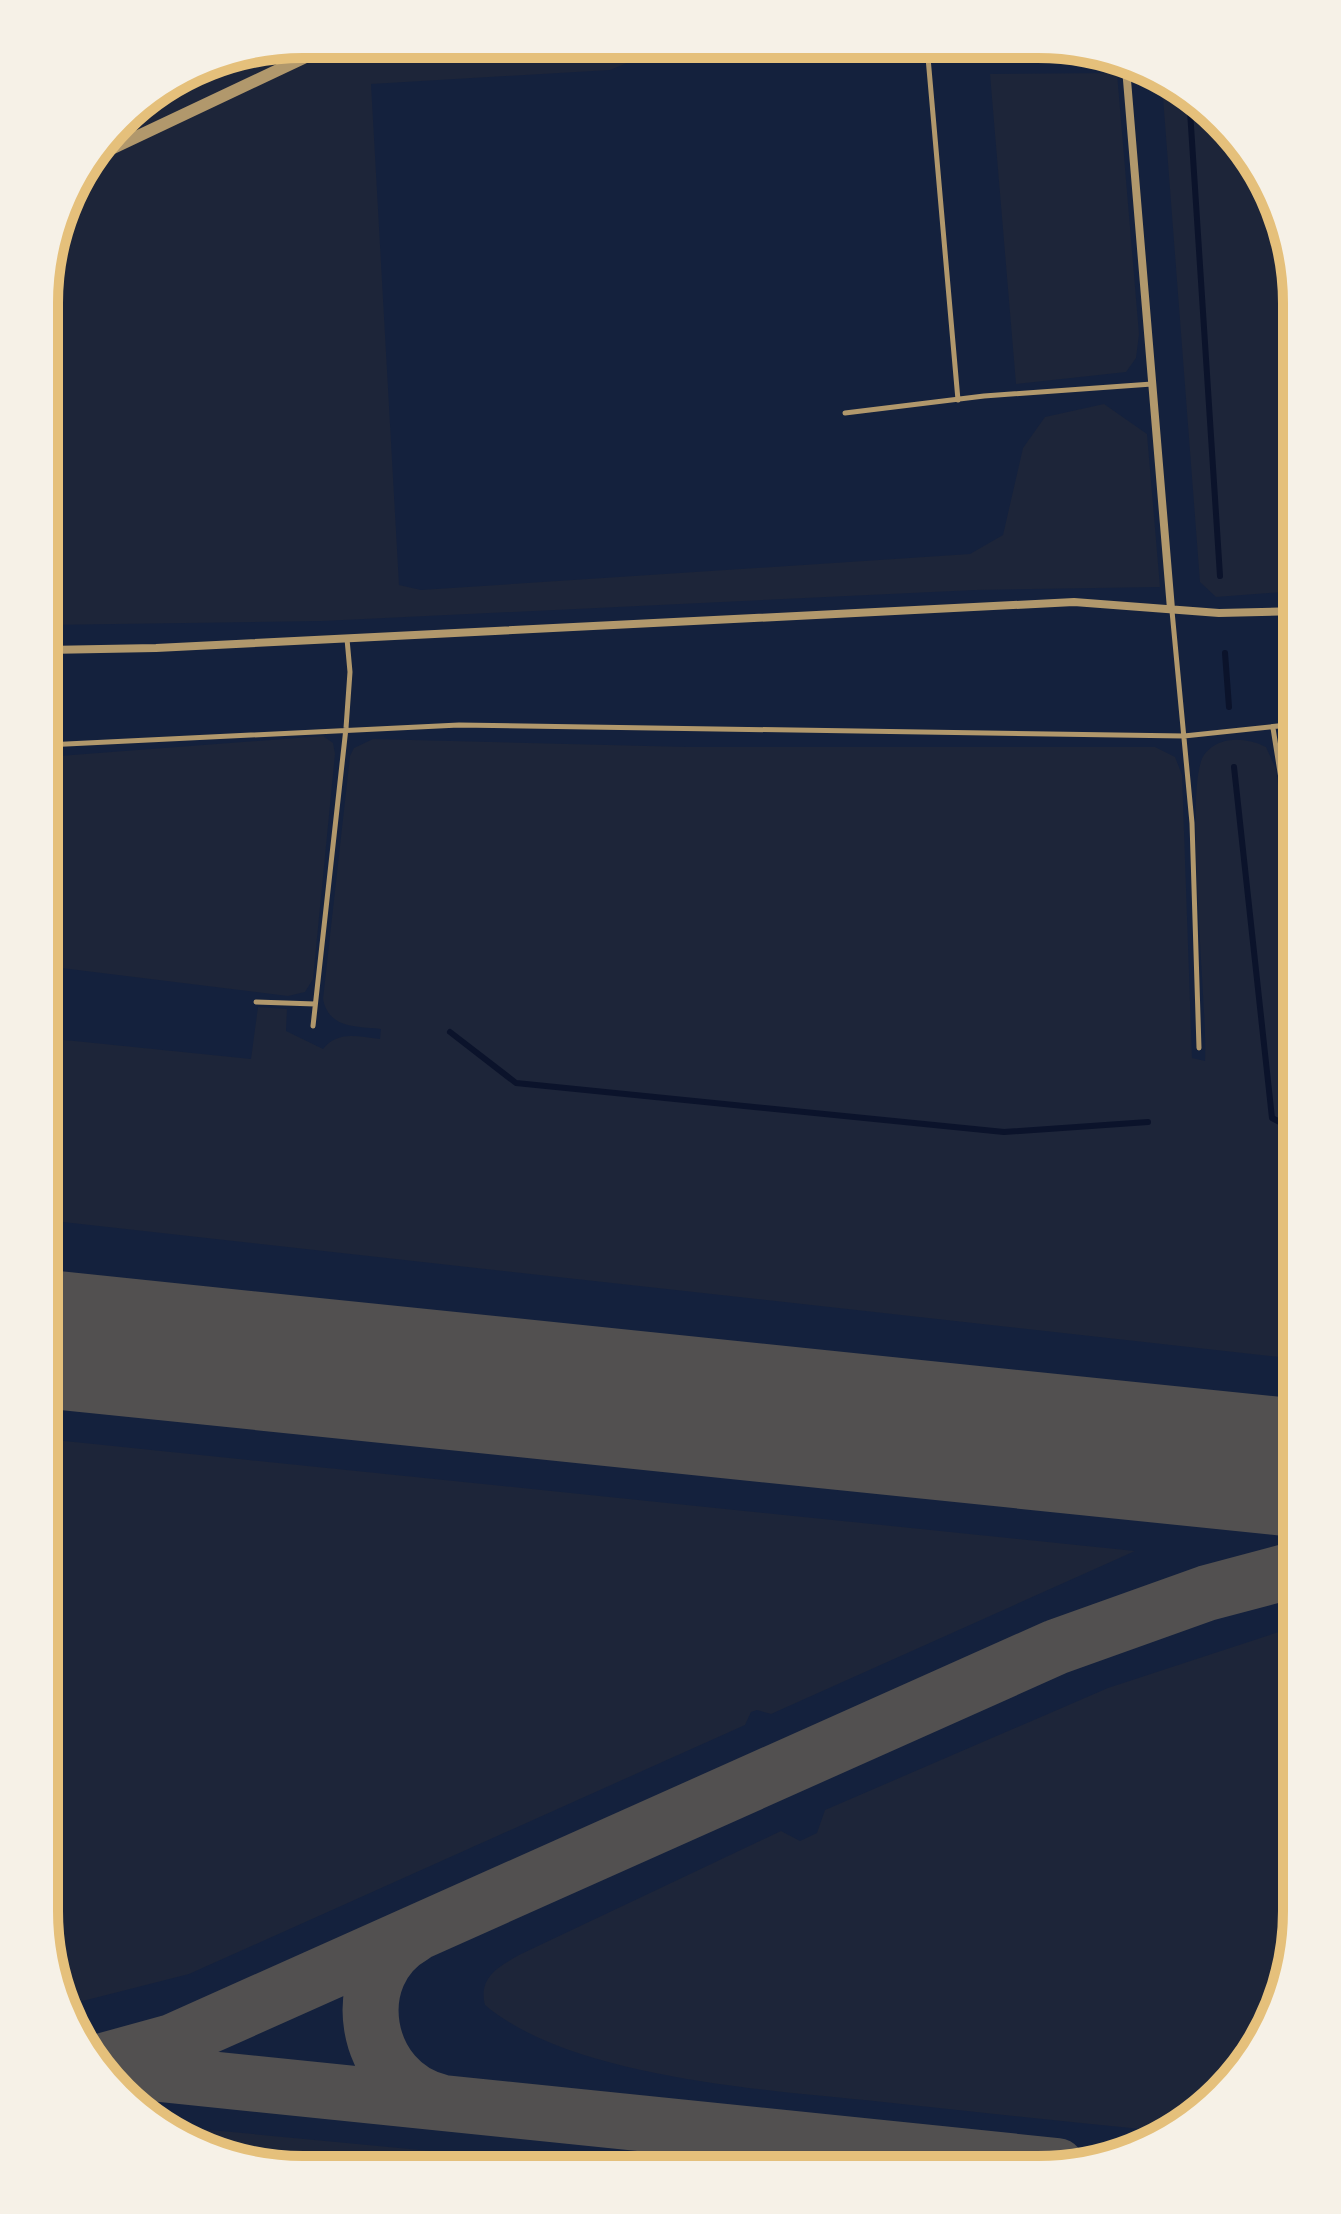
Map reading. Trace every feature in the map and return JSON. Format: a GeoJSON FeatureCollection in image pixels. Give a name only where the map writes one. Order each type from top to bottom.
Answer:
{"type":"FeatureCollection","features":[{"type":"Feature","properties":{"kind":"street"},"geometry":{"type":"LineString","coordinates":[[115,147],[303,58]]}},
{"type":"Feature","properties":{"kind":"street"},"geometry":{"type":"LineString","coordinates":[[1127,75],[1171,609]]}},
{"type":"Feature","properties":{"kind":"street"},"geometry":{"type":"LineString","coordinates":[[58,650],[1074,602],[1219,613],[1283,611]]}},
{"type":"Feature","properties":{"kind":"lane"},"geometry":{"type":"LineString","coordinates":[[928,58],[958,400]]}},
{"type":"Feature","properties":{"kind":"lane"},"geometry":{"type":"LineString","coordinates":[[845,413],[1152,384]]}},
{"type":"Feature","properties":{"kind":"lane"},"geometry":{"type":"LineString","coordinates":[[1171,609],[1192,823],[1199,1048]]}},
{"type":"Feature","properties":{"kind":"lane"},"geometry":{"type":"LineString","coordinates":[[313,1026],[346,728],[350,672],[347,638]]}},
{"type":"Feature","properties":{"kind":"lane"},"geometry":{"type":"LineString","coordinates":[[58,745],[134,743],[346,728],[459,725],[1184,736],[1283,726]]}},
{"type":"Feature","properties":{"kind":"lane"},"geometry":{"type":"LineString","coordinates":[[1273,728],[1283,789]]}},
{"type":"Feature","properties":{"kind":"lane"},"geometry":{"type":"LineString","coordinates":[[256,1002],[316,1004]]}},
{"type":"Feature","properties":{"kind":"shaded area"},"geometry":{"type":"Polygon","coordinates":[[[303,58],[639,58],[610,70],[371,84],[399,585],[421,590],[970,554],[1003,535],[1023,448],[1045,417],[1104,404],[1147,434],[1160,587],[975,590],[322,621],[58,625],[58,303],[60,271],[71,224],[91,180],[109,154],[141,119],[180,91],[240,66],[303,58]]]}},
{"type":"Feature","properties":{"kind":"shaded area"},"geometry":{"type":"Polygon","coordinates":[[[1117,73],[1139,334],[1136,358],[1126,372],[1016,384],[990,74],[1117,73]]]}},
{"type":"Feature","properties":{"kind":"shaded area"},"geometry":{"type":"Polygon","coordinates":[[[1163,93],[1211,130],[1250,180],[1275,240],[1281,271],[1283,592],[1216,597],[1200,582],[1163,93]]]}},
{"type":"Feature","properties":{"kind":"shaded area"},"geometry":{"type":"Polygon","coordinates":[[[323,736],[333,743],[335,754],[313,979],[305,992],[288,996],[58,968],[58,756],[323,736]]]}},
{"type":"Feature","properties":{"kind":"shaded area"},"geometry":{"type":"Polygon","coordinates":[[[373,739],[687,747],[1155,747],[1175,757],[1182,775],[1192,1058],[1205,1061],[1196,851],[1198,775],[1204,755],[1217,744],[1242,740],[1266,747],[1276,769],[1283,823],[1282,1357],[58,1221],[58,1039],[251,1059],[258,1007],[287,1009],[286,1031],[323,1049],[342,1037],[380,1039],[381,1029],[337,1021],[326,1009],[323,999],[350,756],[354,748],[373,739]]]}},
{"type":"Feature","properties":{"kind":"shaded area"},"geometry":{"type":"Polygon","coordinates":[[[58,1440],[1135,1551],[771,1714],[757,1710],[751,1712],[745,1725],[189,1974],[76,2003],[63,1959],[58,1911],[58,1440]]]}},
{"type":"Feature","properties":{"kind":"shaded area"},"geometry":{"type":"Polygon","coordinates":[[[1282,1631],[1282,1927],[1278,1959],[1258,2019],[1232,2060],[1187,2105],[1160,2123],[1147,2130],[731,2086],[675,2077],[568,2050],[523,2030],[485,2005],[484,1987],[487,1980],[497,1969],[519,1955],[781,1831],[800,1841],[817,1833],[825,1810],[1108,1688],[1282,1631]]]}},
{"type":"Feature","properties":{"kind":"shaded area"},"geometry":{"type":"Polygon","coordinates":[[[191,2128],[485,2156],[271,2154],[240,2148],[191,2128]]]}},
{"type":"Feature","properties":{"kind":"waterway"},"geometry":{"type":"LineString","coordinates":[[1190,112],[1220,576]]}},
{"type":"Feature","properties":{"kind":"waterway"},"geometry":{"type":"LineString","coordinates":[[1225,653],[1229,707]]}},
{"type":"Feature","properties":{"kind":"waterway"},"geometry":{"type":"LineString","coordinates":[[1234,767],[1272,1118],[1282,1123]]}},
{"type":"Feature","properties":{"kind":"waterway"},"geometry":{"type":"LineString","coordinates":[[450,1032],[516,1083],[1004,1132],[1148,1122]]}},
{"type":"Feature","properties":{"kind":"taxiway"},"geometry":{"type":"LineString","coordinates":[[109,2059],[172,2042],[1056,1647],[1207,1593],[1282,1573]]}},
{"type":"Feature","properties":{"kind":"taxiway"},"geometry":{"type":"LineString","coordinates":[[414,1935],[392,1953],[378,1975],[371,2000],[372,2026],[379,2052],[394,2074],[414,2091],[440,2102]]}},
{"type":"Feature","properties":{"kind":"taxiway"},"geometry":{"type":"LineString","coordinates":[[117,2070],[960,2156]]}},
{"type":"Feature","properties":{"kind":"runway"},"geometry":{"type":"LineString","coordinates":[[58,1340],[1282,1466]]}}]}
